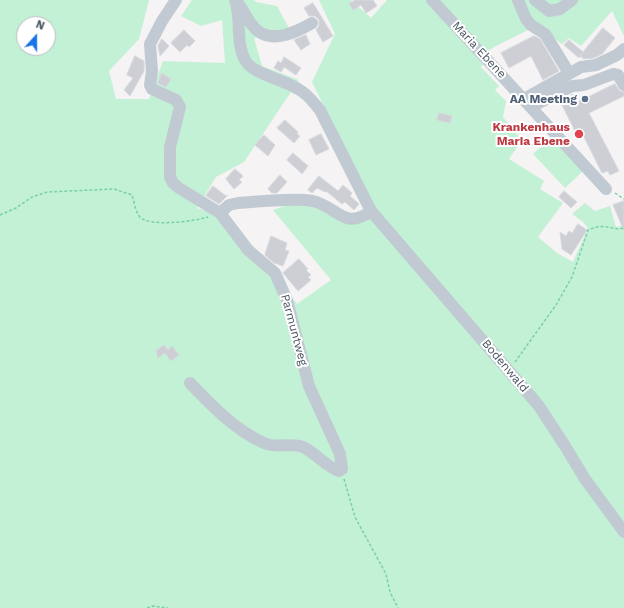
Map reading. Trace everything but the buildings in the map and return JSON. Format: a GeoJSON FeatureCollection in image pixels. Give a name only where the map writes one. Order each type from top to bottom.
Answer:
{"type":"FeatureCollection","features":[{"type":"Feature","properties":{"kind":"street"},"geometry":{"type":"LineString","coordinates":[[176,0],[150,44],[152,71],[150,85],[152,89],[176,100],[180,107],[170,148],[169,166],[173,183],[220,213],[229,205],[234,204],[304,200],[317,203],[348,219],[359,219],[371,211],[320,110],[309,97],[298,88],[258,71],[245,61],[239,43],[238,8],[235,0]]}},
{"type":"Feature","properties":{"kind":"street"},"geometry":{"type":"LineString","coordinates":[[235,0],[253,27],[262,34],[274,37],[285,36],[298,32],[312,23]]}},
{"type":"Feature","properties":{"kind":"street","name":"Maria Ebene"},"geometry":{"type":"LineString","coordinates":[[432,0],[606,189]]}},
{"type":"Feature","properties":{"kind":"street"},"geometry":{"type":"LineString","coordinates":[[518,0],[526,19],[531,25],[545,34],[569,74]]}},
{"type":"Feature","properties":{"kind":"street"},"geometry":{"type":"LineString","coordinates":[[535,0],[541,6],[550,11],[560,9],[572,0]]}},
{"type":"Feature","properties":{"kind":"street"},"geometry":{"type":"LineString","coordinates":[[527,103],[581,67],[596,65],[617,55],[622,45]]}},
{"type":"Feature","properties":{"kind":"street"},"geometry":{"type":"LineString","coordinates":[[527,103],[572,86],[584,85],[613,74],[618,75],[624,85]]}},
{"type":"Feature","properties":{"kind":"street","name":"Bodenwald"},"geometry":{"type":"LineString","coordinates":[[371,211],[539,406],[566,446],[585,479],[624,532]]}},
{"type":"Feature","properties":{"kind":"street","name":"Parmuntweg"},"geometry":{"type":"LineString","coordinates":[[220,213],[248,250],[275,273],[281,284],[287,300],[309,386],[340,454],[342,469]]}},
{"type":"Feature","properties":{"kind":"street"},"geometry":{"type":"LineString","coordinates":[[190,383],[214,408],[264,444],[274,446],[301,446],[312,452],[333,469],[339,471],[342,469]]}},
{"type":"Feature","properties":{"kind":"path"},"geometry":{"type":"LineString","coordinates":[[0,215],[16,208],[32,197],[47,192],[114,189],[132,195],[139,216],[146,222],[198,220],[220,213]]}},
{"type":"Feature","properties":{"kind":"path"},"geometry":{"type":"LineString","coordinates":[[508,369],[512,366],[556,305],[572,277],[588,230],[604,225],[619,229],[624,228]]}},
{"type":"Feature","properties":{"kind":"path"},"geometry":{"type":"LineString","coordinates":[[342,469],[347,494],[355,517],[386,574],[390,592],[398,608]]}},
{"type":"Feature","properties":{"kind":"path"},"geometry":{"type":"LineString","coordinates":[[147,608],[152,606],[168,608]]}},
{"type":"Feature","properties":{"kind":"green space"},"geometry":{"type":"Polygon","coordinates":[[[0,0],[149,0],[139,39],[109,71],[116,99],[149,99],[163,61],[225,63],[222,20],[201,26],[181,16],[192,0],[254,0],[256,2],[277,6],[290,30],[254,38],[262,66],[299,80],[244,162],[216,177],[197,208],[232,219],[297,304],[331,280],[273,210],[313,197],[353,217],[373,207],[312,82],[335,34],[319,0],[351,0],[371,18],[387,0],[624,0],[624,36],[612,11],[581,46],[569,38],[562,44],[536,26],[494,47],[481,57],[485,63],[481,67],[499,86],[495,90],[506,101],[503,117],[522,140],[509,159],[544,181],[540,189],[563,203],[538,237],[557,253],[573,262],[588,228],[583,222],[572,214],[585,203],[595,211],[610,206],[616,227],[624,225],[624,608],[0,608],[0,0]]]}},
{"type":"Feature","properties":{"kind":"green space"},"geometry":{"type":"Polygon","coordinates":[[[552,137],[583,171],[565,188],[533,154],[552,137]]]}},
{"type":"Feature","properties":{"kind":"place","name":"AA Meeting"},"geometry":{"type":"Point","coordinates":[585,99]}},
{"type":"Feature","properties":{"kind":"place","name":"Krankenhaus Maria Ebene"},"geometry":{"type":"Point","coordinates":[579,134]}}]}
